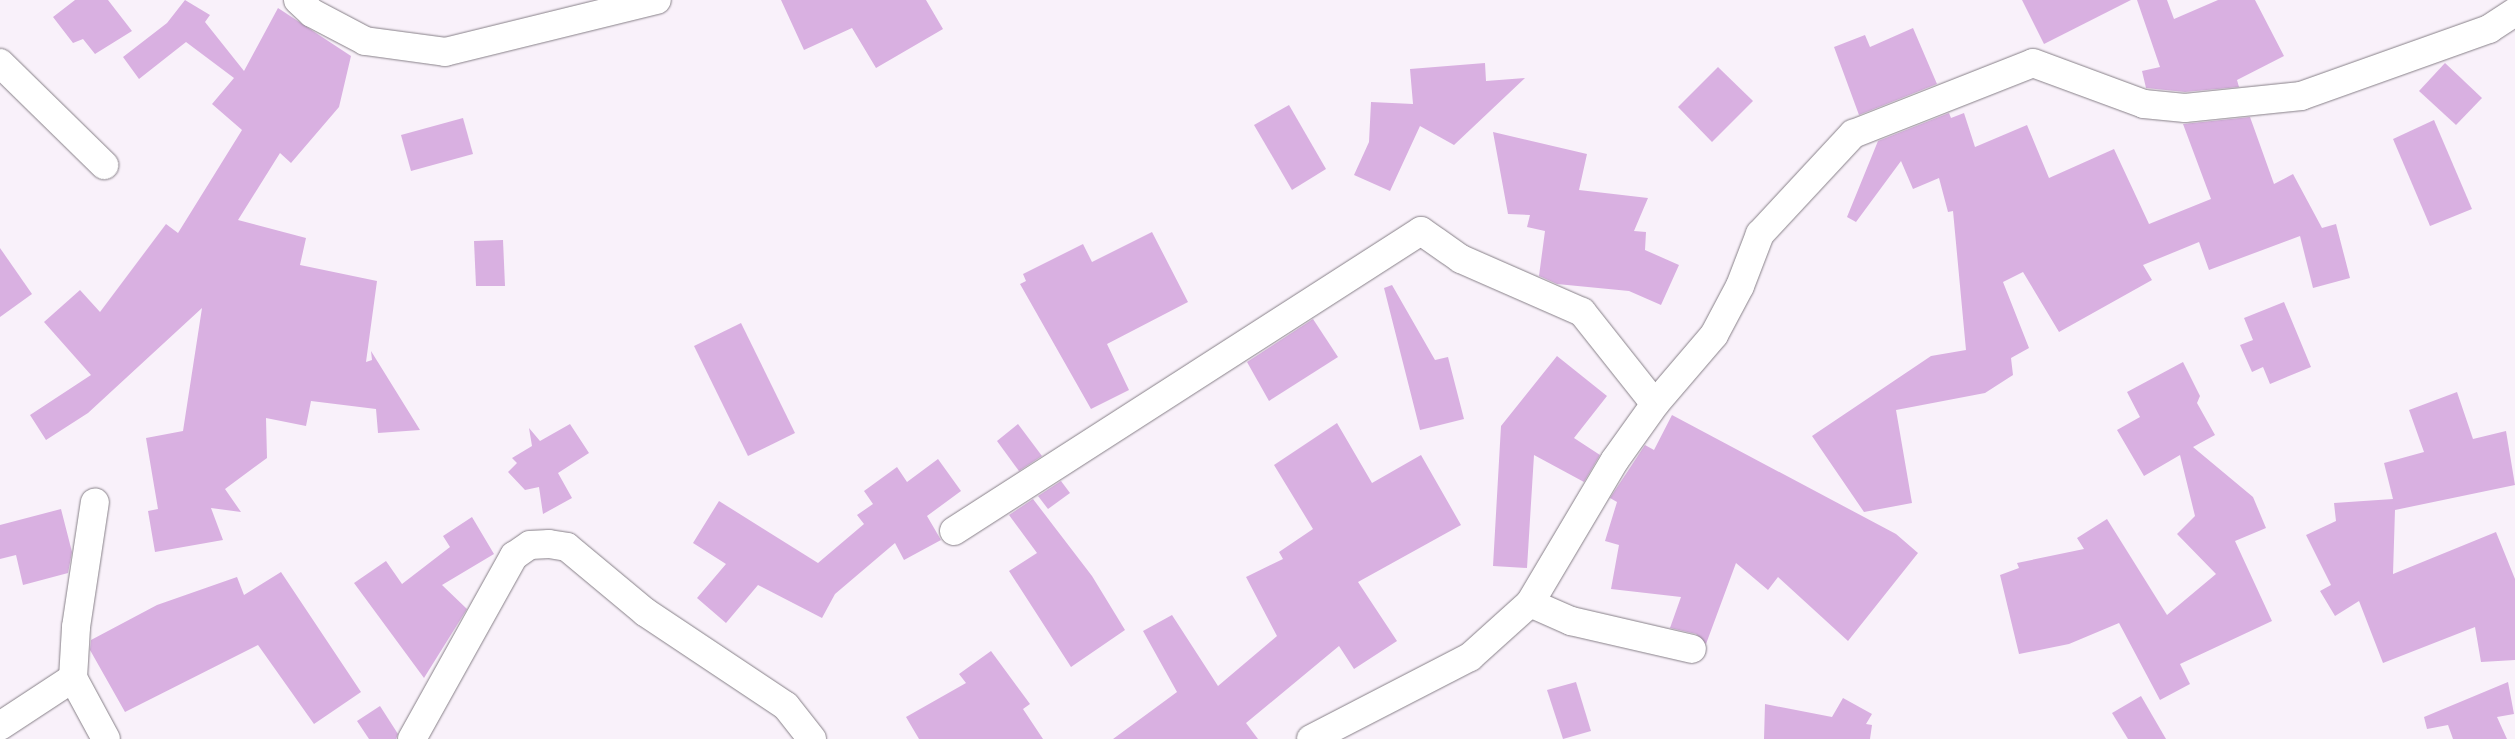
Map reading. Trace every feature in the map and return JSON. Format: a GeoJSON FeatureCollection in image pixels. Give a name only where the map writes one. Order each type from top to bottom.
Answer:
{"type":"FeatureCollection","features":[{"type":"Feature","properties":{"kind":"street"},"geometry":{"type":"LineString","coordinates":[[298,0],[312,14],[366,41],[445,52],[658,0]]}},
{"type":"Feature","properties":{"kind":"street"},"geometry":{"type":"LineString","coordinates":[[1311,739],[1470,657],[1530,603],[1615,460],[1655,404],[1714,335],[1740,286],[1760,234],[1853,134],[2033,63],[2144,104],[2184,108],[2302,96],[2489,29],[2515,12]]}},
{"type":"Feature","properties":{"kind":"street"},"geometry":{"type":"LineString","coordinates":[[0,63],[104,165]]}},
{"type":"Feature","properties":{"kind":"street"},"geometry":{"type":"LineString","coordinates":[[954,531],[1421,232],[1461,259],[1582,312],[1655,404]]}},
{"type":"Feature","properties":{"kind":"street"},"geometry":{"type":"LineString","coordinates":[[95,502],[76,627],[74,678],[106,739]]}},
{"type":"Feature","properties":{"kind":"street"},"geometry":{"type":"LineString","coordinates":[[412,739],[514,556],[530,546],[548,544],[567,547],[645,612],[786,706],[812,739]]}},
{"type":"Feature","properties":{"kind":"street"},"geometry":{"type":"LineString","coordinates":[[1530,603],[1571,621],[1692,649]]}},
{"type":"Feature","properties":{"kind":"street"},"geometry":{"type":"LineString","coordinates":[[0,726],[74,678]]}},
{"type":"Feature","properties":{"kind":"building"},"geometry":{"type":"Polygon","coordinates":[[[75,0],[108,0],[132,31],[95,54],[83,39],[73,43],[53,17],[75,0]]]}},
{"type":"Feature","properties":{"kind":"building"},"geometry":{"type":"Polygon","coordinates":[[[185,0],[210,15],[205,22],[244,71],[278,8],[351,56],[339,107],[291,163],[280,153],[238,220],[306,238],[300,265],[377,281],[366,362],[372,360],[371,351],[420,430],[378,433],[376,409],[311,401],[306,426],[266,418],[267,458],[225,489],[241,512],[211,508],[223,540],[155,552],[148,511],[158,509],[146,438],[183,431],[202,308],[88,413],[46,440],[30,415],[91,375],[44,322],[80,290],[100,312],[166,224],[178,233],[242,130],[212,104],[234,78],[186,42],[139,79],[123,57],[167,23],[185,0]]]}},
{"type":"Feature","properties":{"kind":"building"},"geometry":{"type":"Polygon","coordinates":[[[781,0],[926,0],[943,29],[876,68],[852,28],[804,50],[781,0]]]}},
{"type":"Feature","properties":{"kind":"building"},"geometry":{"type":"Polygon","coordinates":[[[2022,0],[2131,0],[2044,44],[2022,0]]]}},
{"type":"Feature","properties":{"kind":"building"},"geometry":{"type":"Polygon","coordinates":[[[2137,0],[2167,0],[2174,19],[2218,0],[2255,0],[2284,56],[2237,80],[2239,87],[2185,92],[2146,88],[2142,71],[2160,67],[2137,0]]]}},
{"type":"Feature","properties":{"kind":"building"},"geometry":{"type":"Polygon","coordinates":[[[1913,28],[1937,84],[1859,115],[1834,47],[1865,35],[1870,47],[1913,28]]]}},
{"type":"Feature","properties":{"kind":"building"},"geometry":{"type":"Polygon","coordinates":[[[1485,63],[1486,81],[1525,78],[1454,145],[1420,126],[1390,191],[1354,175],[1369,142],[1371,102],[1413,104],[1410,69],[1485,63]]]}},
{"type":"Feature","properties":{"kind":"building"},"geometry":{"type":"Polygon","coordinates":[[[2445,63],[2482,98],[2456,125],[2419,91],[2445,63]]]}},
{"type":"Feature","properties":{"kind":"building"},"geometry":{"type":"Polygon","coordinates":[[[1718,67],[1753,101],[1712,142],[1678,107],[1718,67]]]}},
{"type":"Feature","properties":{"kind":"building"},"geometry":{"type":"Polygon","coordinates":[[[1289,105],[1326,169],[1292,190],[1254,125],[1289,105]]]}},
{"type":"Feature","properties":{"kind":"building"},"geometry":{"type":"Polygon","coordinates":[[[1949,113],[1951,118],[1964,113],[1975,147],[2027,125],[2049,178],[2114,149],[2149,224],[2211,199],[2183,124],[2250,117],[2274,184],[2293,174],[2322,228],[2336,224],[2350,278],[2313,288],[2300,236],[2209,270],[2199,242],[2143,265],[2152,280],[2059,332],[2023,272],[2003,282],[2029,348],[2011,358],[2013,375],[1985,393],[1896,410],[1912,503],[1864,512],[1812,436],[1931,356],[1966,350],[1953,211],[1948,212],[1939,178],[1913,189],[1901,161],[1856,222],[1847,217],[1878,141],[1949,113]]]}},
{"type":"Feature","properties":{"kind":"building"},"geometry":{"type":"Polygon","coordinates":[[[463,118],[473,154],[411,171],[401,135],[463,118]]]}},
{"type":"Feature","properties":{"kind":"building"},"geometry":{"type":"Polygon","coordinates":[[[2434,120],[2472,209],[2430,226],[2393,139],[2434,120]]]}},
{"type":"Feature","properties":{"kind":"building"},"geometry":{"type":"Polygon","coordinates":[[[1493,132],[1587,154],[1579,190],[1648,198],[1634,231],[1646,232],[1645,250],[1679,265],[1661,305],[1629,291],[1557,284],[1539,276],[1545,231],[1527,227],[1530,215],[1508,214],[1493,132]]]}},
{"type":"Feature","properties":{"kind":"building"},"geometry":{"type":"Polygon","coordinates":[[[1152,232],[1188,302],[1107,344],[1129,390],[1091,409],[1020,284],[1026,281],[1023,274],[1083,244],[1092,262],[1152,232]]]}},
{"type":"Feature","properties":{"kind":"building"},"geometry":{"type":"Polygon","coordinates":[[[503,240],[505,286],[476,286],[474,241],[503,240]]]}},
{"type":"Feature","properties":{"kind":"building"},"geometry":{"type":"Polygon","coordinates":[[[0,248],[32,294],[0,317],[0,248]]]}},
{"type":"Feature","properties":{"kind":"building"},"geometry":{"type":"Polygon","coordinates":[[[1392,285],[1435,360],[1448,357],[1464,419],[1420,430],[1384,288],[1392,285]]]}},
{"type":"Feature","properties":{"kind":"building"},"geometry":{"type":"Polygon","coordinates":[[[2284,302],[2311,367],[2270,384],[2263,367],[2252,372],[2240,345],[2253,340],[2244,318],[2284,302]]]}},
{"type":"Feature","properties":{"kind":"building"},"geometry":{"type":"Polygon","coordinates":[[[1313,319],[1338,357],[1269,401],[1247,362],[1313,319]]]}},
{"type":"Feature","properties":{"kind":"building"},"geometry":{"type":"Polygon","coordinates":[[[741,323],[795,433],[748,456],[694,346],[741,323]]]}},
{"type":"Feature","properties":{"kind":"building"},"geometry":{"type":"Polygon","coordinates":[[[1557,356],[1607,396],[1574,438],[1600,455],[1584,482],[1534,455],[1527,568],[1493,566],[1501,426],[1557,356]]]}},
{"type":"Feature","properties":{"kind":"building"},"geometry":{"type":"Polygon","coordinates":[[[2183,362],[2200,396],[2197,403],[2215,435],[2193,447],[2253,497],[2266,528],[2235,541],[2272,621],[2180,664],[2190,684],[2160,700],[2119,623],[2069,644],[2019,654],[2000,575],[2019,568],[2017,563],[2084,549],[2077,538],[2107,519],[2167,615],[2216,574],[2177,534],[2195,516],[2180,455],[2144,476],[2117,430],[2140,417],[2127,392],[2183,362]]]}},
{"type":"Feature","properties":{"kind":"building"},"geometry":{"type":"Polygon","coordinates":[[[2457,392],[2473,439],[2506,431],[2515,485],[2395,510],[2393,574],[2496,532],[2515,579],[2515,660],[2481,662],[2475,627],[2383,663],[2359,601],[2335,616],[2320,591],[2331,585],[2306,535],[2336,521],[2334,503],[2393,499],[2384,463],[2424,452],[2409,410],[2457,392]]]}},
{"type":"Feature","properties":{"kind":"building"},"geometry":{"type":"Polygon","coordinates":[[[1672,415],[1896,534],[1918,553],[1848,641],[1778,577],[1768,590],[1736,563],[1706,644],[1696,634],[1670,628],[1681,597],[1611,589],[1619,545],[1605,541],[1617,502],[1610,498],[1645,445],[1654,450],[1672,415]]]}},
{"type":"Feature","properties":{"kind":"building"},"geometry":{"type":"Polygon","coordinates":[[[1337,423],[1372,483],[1421,455],[1461,525],[1358,582],[1397,641],[1354,669],[1339,646],[1246,723],[1258,739],[1113,739],[1177,692],[1143,631],[1172,615],[1218,686],[1277,636],[1246,577],[1283,559],[1279,552],[1313,529],[1274,465],[1337,423]]]}},
{"type":"Feature","properties":{"kind":"building"},"geometry":{"type":"Polygon","coordinates":[[[570,424],[589,453],[558,473],[572,498],[543,514],[539,487],[525,490],[508,472],[517,463],[512,458],[532,446],[529,428],[540,441],[570,424]]]}},
{"type":"Feature","properties":{"kind":"building"},"geometry":{"type":"Polygon","coordinates":[[[1018,424],[1042,456],[1019,471],[997,441],[1018,424]]]}},
{"type":"Feature","properties":{"kind":"building"},"geometry":{"type":"Polygon","coordinates":[[[938,459],[961,491],[927,516],[941,540],[904,560],[895,543],[835,594],[822,618],[758,585],[726,623],[697,598],[726,564],[693,543],[719,501],[818,563],[864,524],[857,515],[873,504],[864,491],[897,467],[907,482],[938,459]]]}},
{"type":"Feature","properties":{"kind":"building"},"geometry":{"type":"Polygon","coordinates":[[[1061,481],[1070,493],[1048,509],[1038,496],[1061,481]]]}},
{"type":"Feature","properties":{"kind":"building"},"geometry":{"type":"Polygon","coordinates":[[[1033,499],[1092,576],[1125,630],[1071,667],[1009,571],[1037,553],[1009,515],[1033,499]]]}},
{"type":"Feature","properties":{"kind":"building"},"geometry":{"type":"Polygon","coordinates":[[[61,509],[72,552],[68,573],[23,585],[16,555],[0,559],[0,525],[61,509]]]}},
{"type":"Feature","properties":{"kind":"building"},"geometry":{"type":"Polygon","coordinates":[[[472,517],[494,554],[442,585],[467,609],[424,678],[354,583],[386,561],[402,584],[450,547],[443,536],[472,517]]]}},
{"type":"Feature","properties":{"kind":"building"},"geometry":{"type":"Polygon","coordinates":[[[281,572],[361,692],[314,724],[258,645],[125,712],[90,650],[91,640],[157,605],[237,577],[244,595],[281,572]]]}},
{"type":"Feature","properties":{"kind":"building"},"geometry":{"type":"Polygon","coordinates":[[[991,651],[1030,704],[1023,709],[1043,739],[919,739],[906,717],[966,683],[959,674],[991,651]]]}},
{"type":"Feature","properties":{"kind":"building"},"geometry":{"type":"Polygon","coordinates":[[[1576,682],[1591,731],[1563,739],[1547,690],[1576,682]]]}},
{"type":"Feature","properties":{"kind":"building"},"geometry":{"type":"Polygon","coordinates":[[[2508,682],[2514,714],[2497,717],[2507,739],[2453,739],[2448,725],[2427,729],[2424,717],[2508,682]]]}},
{"type":"Feature","properties":{"kind":"building"},"geometry":{"type":"Polygon","coordinates":[[[2141,696],[2166,739],[2128,739],[2112,713],[2141,696]]]}},
{"type":"Feature","properties":{"kind":"building"},"geometry":{"type":"Polygon","coordinates":[[[1843,698],[1872,714],[1866,724],[1872,725],[1870,739],[1764,739],[1765,704],[1832,717],[1843,698]]]}},
{"type":"Feature","properties":{"kind":"building"},"geometry":{"type":"Polygon","coordinates":[[[380,706],[398,734],[396,739],[369,739],[357,721],[380,706]]]}}]}
